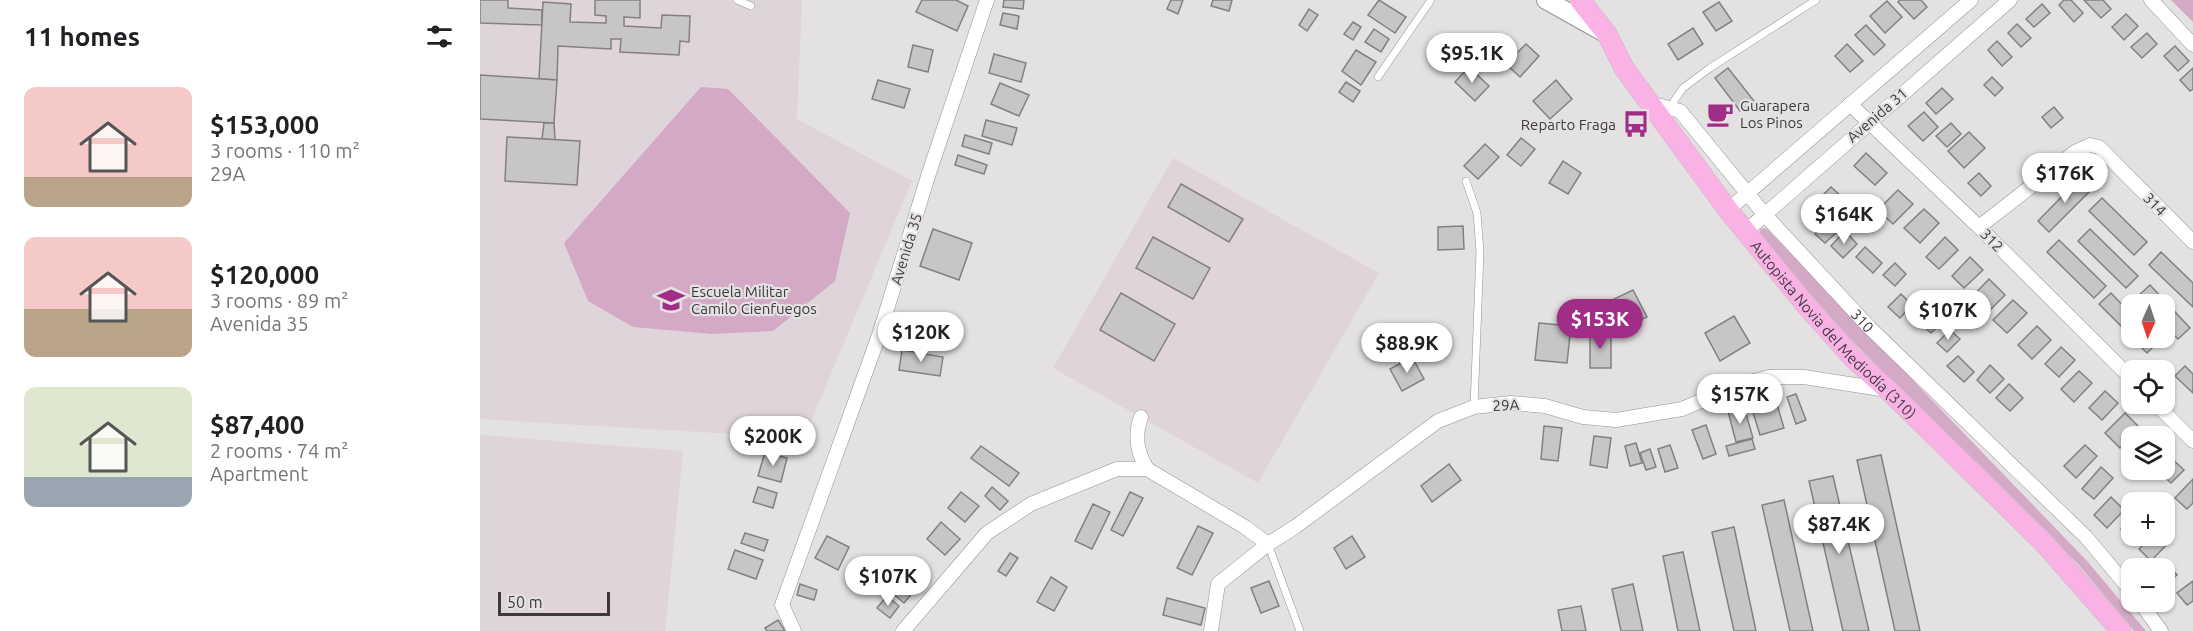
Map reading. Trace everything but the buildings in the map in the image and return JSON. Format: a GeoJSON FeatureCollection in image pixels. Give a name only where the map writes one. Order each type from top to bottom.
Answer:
{"type":"FeatureCollection","features":[{"type":"Feature","properties":{"kind":"main road","name":"Autopista Novia del Mediodía (310)"},"geometry":{"type":"LineString","coordinates":[[1581,1],[1607,34],[1624,68],[1728,210],[1805,304],[1852,357],[2045,544],[2121,631]]}},
{"type":"Feature","properties":{"kind":"street","name":"Avenida 35"},"geometry":{"type":"LineString","coordinates":[[794,631],[782,605],[879,335],[929,173],[987,0]]}},
{"type":"Feature","properties":{"kind":"street"},"geometry":{"type":"LineString","coordinates":[[1546,0],[1607,34]]}},
{"type":"Feature","properties":{"kind":"street","name":"Avenida 31"},"geometry":{"type":"LineString","coordinates":[[1728,210],[1971,0]]}},
{"type":"Feature","properties":{"kind":"street","name":"Avenida 31"},"geometry":{"type":"LineString","coordinates":[[1745,232],[2010,0]]}},
{"type":"Feature","properties":{"kind":"street"},"geometry":{"type":"LineString","coordinates":[[2151,0],[2193,45]]}},
{"type":"Feature","properties":{"kind":"street","name":"310"},"geometry":{"type":"LineString","coordinates":[[1650,103],[1680,111],[1747,195],[1870,328],[2086,537],[2121,579]]}},
{"type":"Feature","properties":{"kind":"street","name":"312"},"geometry":{"type":"LineString","coordinates":[[1850,104],[1979,227],[2121,368]]}},
{"type":"Feature","properties":{"kind":"street","name":"314"},"geometry":{"type":"LineString","coordinates":[[1979,227],[2075,153],[2090,145],[2099,147],[2193,242]]}},
{"type":"Feature","properties":{"kind":"street","name":"29A"},"geometry":{"type":"LineString","coordinates":[[1211,631],[1218,584],[1268,544],[1438,421],[1474,407],[1511,403],[1545,406],[1583,417],[1616,420],[1682,410],[1736,386],[1769,377],[1804,377],[1889,391]]}},
{"type":"Feature","properties":{"kind":"street"},"geometry":{"type":"LineString","coordinates":[[2166,414],[2193,441]]}},
{"type":"Feature","properties":{"kind":"street"},"geometry":{"type":"LineString","coordinates":[[1141,417],[1136,430],[1141,458],[1147,469]]}},
{"type":"Feature","properties":{"kind":"street"},"geometry":{"type":"LineString","coordinates":[[903,631],[987,533],[1030,504],[1117,469],[1147,469],[1245,527],[1268,544]]}},
{"type":"Feature","properties":{"kind":"street"},"geometry":{"type":"LineString","coordinates":[[2147,612],[2161,631]]}},
{"type":"Feature","properties":{"kind":"lane"},"geometry":{"type":"LineString","coordinates":[[737,0],[751,6]]}},
{"type":"Feature","properties":{"kind":"lane"},"geometry":{"type":"LineString","coordinates":[[1378,77],[1431,0]]}},
{"type":"Feature","properties":{"kind":"lane"},"geometry":{"type":"LineString","coordinates":[[1672,110],[1674,101],[1683,88],[1816,0]]}},
{"type":"Feature","properties":{"kind":"lane"},"geometry":{"type":"LineString","coordinates":[[1466,181],[1477,213],[1480,252],[1474,407]]}},
{"type":"Feature","properties":{"kind":"lane"},"geometry":{"type":"LineString","coordinates":[[1268,544],[1300,631]]}},
{"type":"Feature","properties":{"kind":"shaded area","name":"Escuela Militar Camilo Cienfuegos"},"geometry":{"type":"Polygon","coordinates":[[[480,0],[802,0],[797,119],[912,181],[804,438],[480,419],[480,0]]]}},
{"type":"Feature","properties":{"kind":"shaded area"},"geometry":{"type":"Polygon","coordinates":[[[2171,0],[2193,0],[2193,22],[2171,0]]]}},
{"type":"Feature","properties":{"kind":"shaded area"},"geometry":{"type":"Polygon","coordinates":[[[701,87],[728,89],[850,213],[835,281],[773,331],[712,334],[633,327],[588,301],[564,243],[701,87]]]}},
{"type":"Feature","properties":{"kind":"shaded area"},"geometry":{"type":"Polygon","coordinates":[[[1173,158],[1379,273],[1258,483],[1053,368],[1173,158]]]}},
{"type":"Feature","properties":{"kind":"shaded area"},"geometry":{"type":"Polygon","coordinates":[[[1762,228],[1767,229],[2087,561],[2121,601],[2121,612],[2130,612],[2146,631],[2134,631],[2078,564],[1854,343],[1757,235],[1762,228]]]}},
{"type":"Feature","properties":{"kind":"shaded area"},"geometry":{"type":"Polygon","coordinates":[[[480,435],[683,451],[665,631],[480,631],[480,435]]]}},
{"type":"Feature","properties":{"kind":"place","name":"Guarapera Los Pinos"},"geometry":{"type":"Point","coordinates":[1720,114]}},
{"type":"Feature","properties":{"kind":"place","name":"Reparto Fraga"},"geometry":{"type":"Point","coordinates":[1636,124]}},
{"type":"Feature","properties":{"kind":"place","name":"Escuela Militar Camilo Cienfuegos"},"geometry":{"type":"Point","coordinates":[671,300]}}]}
